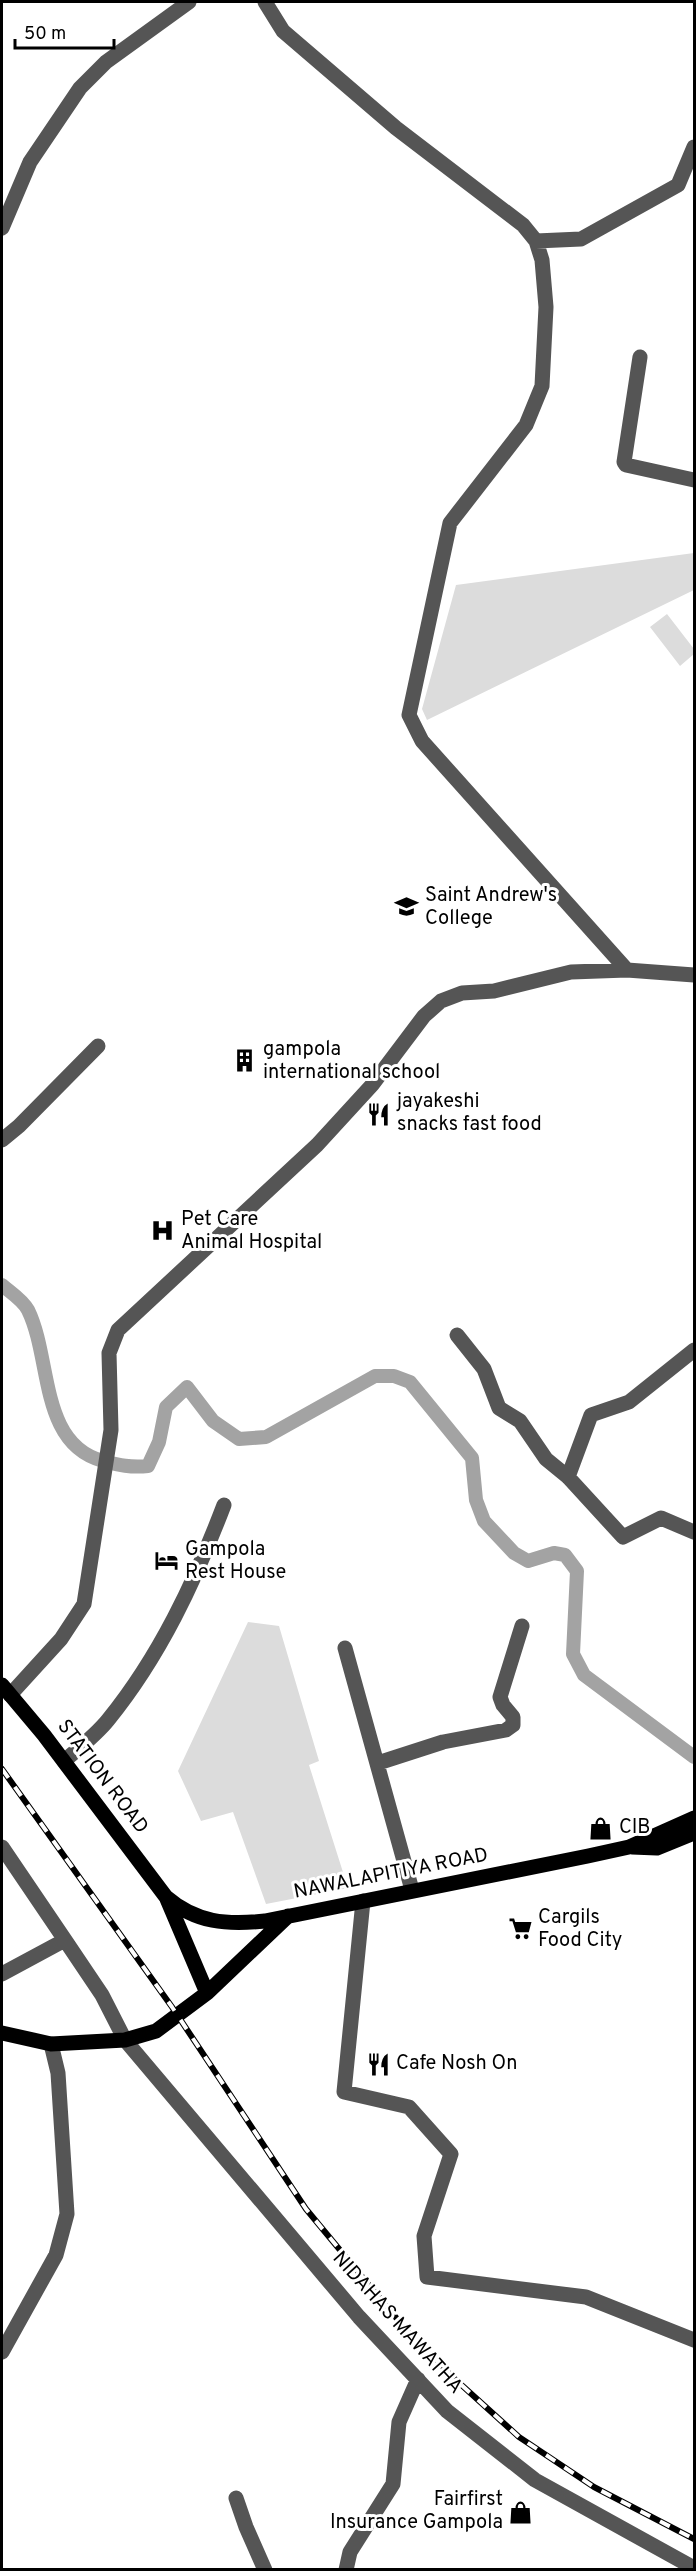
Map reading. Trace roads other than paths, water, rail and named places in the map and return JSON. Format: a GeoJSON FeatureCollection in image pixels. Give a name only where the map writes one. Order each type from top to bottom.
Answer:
{"type":"FeatureCollection","features":[{"type":"Feature","properties":{"kind":"main road","name":"STATION ROAD"},"geometry":{"type":"LineString","coordinates":[[6,1690],[64,1761],[166,1897]]}},
{"type":"Feature","properties":{"kind":"main road","name":"NAWALAPITIYA ROAD"},"geometry":{"type":"LineString","coordinates":[[166,1897],[186,1912],[221,1923],[265,1921],[629,1847],[657,1848],[693,1826]]}},
{"type":"Feature","properties":{"kind":"main road"},"geometry":{"type":"LineString","coordinates":[[166,1897],[207,1993]]}},
{"type":"Feature","properties":{"kind":"main road"},"geometry":{"type":"LineString","coordinates":[[2,2033],[51,2044],[125,2040],[156,2031],[207,1993],[288,1916]]}},
{"type":"Feature","properties":{"kind":"street"},"geometry":{"type":"LineString","coordinates":[[2,228],[30,162],[80,88],[106,62],[189,2]]}},
{"type":"Feature","properties":{"kind":"street"},"geometry":{"type":"LineString","coordinates":[[265,2],[283,31],[396,129],[523,225],[536,241],[542,260],[546,307],[542,386],[526,425],[450,523],[409,715],[422,741],[627,970]]}},
{"type":"Feature","properties":{"kind":"street"},"geometry":{"type":"LineString","coordinates":[[536,241],[581,239],[678,185],[694,147]]}},
{"type":"Feature","properties":{"kind":"street"},"geometry":{"type":"LineString","coordinates":[[640,357],[624,462],[626,465],[694,480]]}},
{"type":"Feature","properties":{"kind":"street"},"geometry":{"type":"LineString","coordinates":[[6,1690],[61,1639],[84,1604],[110,1437],[109,1353],[118,1330],[317,1145],[372,1085],[424,1016],[441,1001],[462,993],[494,991],[571,972],[627,970],[694,975]]}},
{"type":"Feature","properties":{"kind":"street"},"geometry":{"type":"LineString","coordinates":[[2,1140],[19,1126],[98,1046]]}},
{"type":"Feature","properties":{"kind":"street"},"geometry":{"type":"LineString","coordinates":[[457,1335],[484,1369],[499,1408],[520,1421],[546,1459],[568,1477],[623,1537],[661,1518],[694,1532]]}},
{"type":"Feature","properties":{"kind":"street"},"geometry":{"type":"LineString","coordinates":[[568,1477],[591,1415],[629,1402],[694,1350]]}},
{"type":"Feature","properties":{"kind":"street"},"geometry":{"type":"LineString","coordinates":[[64,1761],[107,1721],[156,1652],[198,1573],[224,1505]]}},
{"type":"Feature","properties":{"kind":"street"},"geometry":{"type":"LineString","coordinates":[[378,1762],[443,1742],[506,1730],[513,1725],[513,1717],[502,1705],[500,1697],[522,1626]]}},
{"type":"Feature","properties":{"kind":"street"},"geometry":{"type":"LineString","coordinates":[[345,1648],[412,1890]]}},
{"type":"Feature","properties":{"kind":"street","name":"NIDAHAS MAWATHA"},"geometry":{"type":"LineString","coordinates":[[2,1847],[102,1995],[125,2040],[359,2317],[447,2411],[536,2480],[694,2568]]}},
{"type":"Feature","properties":{"kind":"street"},"geometry":{"type":"LineString","coordinates":[[363,1901],[344,2092],[409,2107],[451,2154],[424,2236],[428,2277],[586,2297],[694,2340]]}},
{"type":"Feature","properties":{"kind":"street"},"geometry":{"type":"LineString","coordinates":[[2,1974],[65,1940]]}},
{"type":"Feature","properties":{"kind":"street"},"geometry":{"type":"LineString","coordinates":[[2,2352],[56,2255],[67,2214],[58,2073],[51,2044]]}},
{"type":"Feature","properties":{"kind":"street"},"geometry":{"type":"LineString","coordinates":[[346,2570],[350,2552],[393,2484],[399,2422],[418,2379]]}},
{"type":"Feature","properties":{"kind":"street"},"geometry":{"type":"LineString","coordinates":[[236,2498],[265,2570]]}},
{"type":"Feature","properties":{"kind":"waterway"},"geometry":{"type":"LineString","coordinates":[[2,1285],[28,1310],[57,1419],[68,1437],[82,1452],[103,1461],[131,1466],[148,1466],[159,1442],[166,1407],[187,1387],[213,1421],[239,1439],[266,1437],[375,1376],[394,1376],[410,1382],[472,1458],[476,1500],[484,1521],[514,1553],[528,1561],[554,1553],[565,1555],[577,1571],[573,1654],[584,1675],[694,1757]]}},
{"type":"Feature","properties":{"kind":"railway"},"geometry":{"type":"LineString","coordinates":[[2,1769],[172,2007],[306,2209],[403,2326],[456,2380],[519,2437],[594,2487],[694,2539]]}},
{"type":"Feature","properties":{"kind":"place","name":"Saint Andrew's College"},"geometry":{"type":"Point","coordinates":[407,907]}},
{"type":"Feature","properties":{"kind":"place","name":"gampola international school"},"geometry":{"type":"Point","coordinates":[245,1061]}},
{"type":"Feature","properties":{"kind":"place","name":"jayakeshi snacks fast food"},"geometry":{"type":"Point","coordinates":[379,1114]}},
{"type":"Feature","properties":{"kind":"place","name":"Pet Care Animal Hospital"},"geometry":{"type":"Point","coordinates":[163,1231]}},
{"type":"Feature","properties":{"kind":"place","name":"Gampola Rest House"},"geometry":{"type":"Point","coordinates":[167,1561]}},
{"type":"Feature","properties":{"kind":"place","name":"CIB"},"geometry":{"type":"Point","coordinates":[601,1828]}},
{"type":"Feature","properties":{"kind":"place","name":"Cargils Food City"},"geometry":{"type":"Point","coordinates":[520,1929]}},
{"type":"Feature","properties":{"kind":"place","name":"Cafe Nosh On"},"geometry":{"type":"Point","coordinates":[378,2064]}},
{"type":"Feature","properties":{"kind":"place","name":"Fairfirst Insurance Gampola"},"geometry":{"type":"Point","coordinates":[521,2512]}}]}
